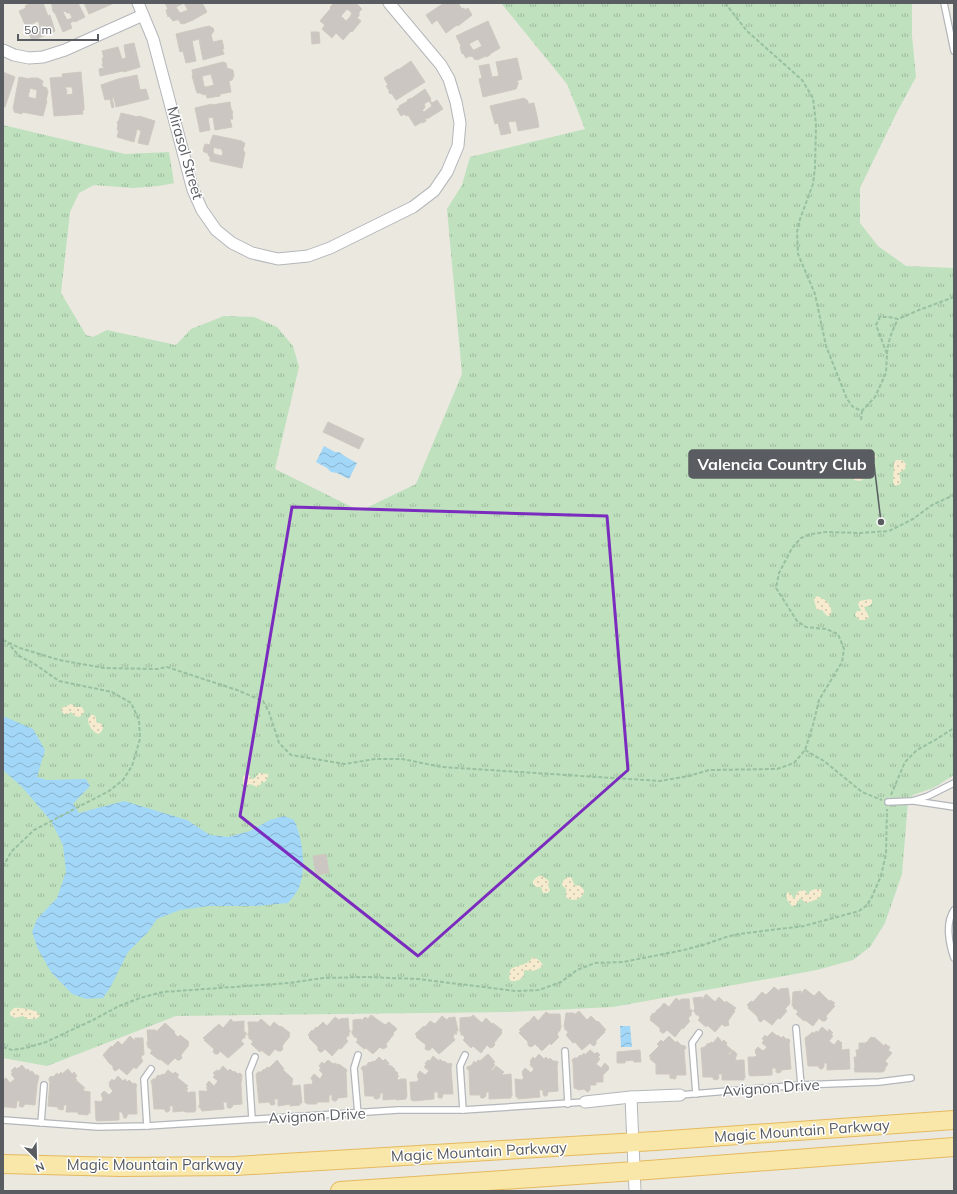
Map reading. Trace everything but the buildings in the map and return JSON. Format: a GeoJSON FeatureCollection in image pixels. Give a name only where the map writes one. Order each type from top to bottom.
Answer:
{"type":"FeatureCollection","features":[{"type":"Feature","properties":{"kind":"main road","name":"Magic Mountain Parkway"},"geometry":{"type":"LineString","coordinates":[[3,1164],[120,1167],[235,1166],[633,1143],[954,1120]]}},
{"type":"Feature","properties":{"kind":"main road","name":"Magic Mountain Parkway"},"geometry":{"type":"LineString","coordinates":[[340,1191],[954,1147]]}},
{"type":"Feature","properties":{"kind":"street","name":"Mirasol Street"},"geometry":{"type":"LineString","coordinates":[[138,3],[153,39],[193,190],[202,210],[216,230],[232,243],[252,253],[278,259],[308,256],[330,248],[413,207],[434,191],[448,172],[458,146],[460,123],[456,102],[449,79],[441,66],[389,3]]}},
{"type":"Feature","properties":{"kind":"street"},"geometry":{"type":"LineString","coordinates":[[3,50],[14,55],[29,58],[43,57],[65,50],[143,15]]}},
{"type":"Feature","properties":{"kind":"street","name":"Avignon Drive"},"geometry":{"type":"LineString","coordinates":[[585,1102],[631,1097],[680,1095]]}},
{"type":"Feature","properties":{"kind":"street"},"geometry":{"type":"LineString","coordinates":[[631,1097],[635,1191]]}},
{"type":"Feature","properties":{"kind":"lane"},"geometry":{"type":"LineString","coordinates":[[944,3],[954,51]]}},
{"type":"Feature","properties":{"kind":"lane"},"geometry":{"type":"LineString","coordinates":[[912,801],[928,796],[954,783]]}},
{"type":"Feature","properties":{"kind":"lane"},"geometry":{"type":"LineString","coordinates":[[888,802],[912,801],[954,807]]}},
{"type":"Feature","properties":{"kind":"lane"},"geometry":{"type":"LineString","coordinates":[[954,910],[951,914],[948,935],[954,958]]}},
{"type":"Feature","properties":{"kind":"lane"},"geometry":{"type":"LineString","coordinates":[[796,1028],[801,1085]]}},
{"type":"Feature","properties":{"kind":"lane"},"geometry":{"type":"LineString","coordinates":[[696,1094],[692,1043],[699,1033]]}},
{"type":"Feature","properties":{"kind":"lane"},"geometry":{"type":"LineString","coordinates":[[566,1051],[568,1104]]}},
{"type":"Feature","properties":{"kind":"lane"},"geometry":{"type":"LineString","coordinates":[[358,1055],[354,1068],[358,1114]]}},
{"type":"Feature","properties":{"kind":"lane"},"geometry":{"type":"LineString","coordinates":[[462,1110],[460,1066],[465,1055]]}},
{"type":"Feature","properties":{"kind":"lane"},"geometry":{"type":"LineString","coordinates":[[252,1119],[248,1072],[255,1057]]}},
{"type":"Feature","properties":{"kind":"lane"},"geometry":{"type":"LineString","coordinates":[[147,1126],[144,1079],[151,1069]]}},
{"type":"Feature","properties":{"kind":"lane","name":"Avignon Drive"},"geometry":{"type":"LineString","coordinates":[[680,1095],[801,1085],[879,1082],[911,1078]]}},
{"type":"Feature","properties":{"kind":"lane"},"geometry":{"type":"LineString","coordinates":[[42,1123],[44,1085]]}},
{"type":"Feature","properties":{"kind":"lane","name":"Avignon Drive"},"geometry":{"type":"LineString","coordinates":[[3,1120],[98,1127],[147,1126],[358,1114],[398,1110],[462,1110],[585,1102]]}},
{"type":"Feature","properties":{"kind":"path"},"geometry":{"type":"LineString","coordinates":[[725,3],[747,31],[802,80],[813,98],[816,124],[815,168],[813,184],[800,219],[797,232],[798,254],[815,294],[828,353],[847,399],[853,407],[862,411]]}},
{"type":"Feature","properties":{"kind":"path"},"geometry":{"type":"LineString","coordinates":[[887,354],[876,325],[880,317],[898,319],[954,297]]}},
{"type":"Feature","properties":{"kind":"path"},"geometry":{"type":"LineString","coordinates":[[861,420],[862,411],[875,397],[886,373],[888,341],[892,329],[898,319]]}},
{"type":"Feature","properties":{"kind":"path"},"geometry":{"type":"LineString","coordinates":[[3,640],[20,648],[59,660],[104,668],[157,669],[167,667],[236,690],[263,701],[269,712],[279,743],[290,754],[345,764],[375,759],[402,759],[442,767],[660,781],[689,776],[709,770],[777,769],[794,763],[804,750],[813,726],[819,700],[842,662],[844,649],[838,634],[826,629],[806,627],[797,622],[776,588],[779,573],[792,548],[801,538],[811,534],[826,532],[860,534],[889,531],[913,520],[932,505],[954,495]]}},
{"type":"Feature","properties":{"kind":"path"},"geometry":{"type":"LineString","coordinates":[[3,866],[11,852],[34,830],[109,791],[123,780],[132,766],[140,738],[139,720],[131,703],[112,692],[59,681],[33,663],[19,656],[7,642]]}},
{"type":"Feature","properties":{"kind":"path"},"geometry":{"type":"LineString","coordinates":[[3,1047],[12,1050],[26,1048],[46,1042],[119,1006],[140,998],[163,992],[289,983],[323,978],[366,977],[418,979],[516,991],[539,990],[560,982],[577,970],[595,963],[623,962],[684,950],[739,934],[804,926],[859,911],[871,900],[881,876],[886,854],[886,814],[888,802],[905,762],[917,750],[954,728]]}},
{"type":"Feature","properties":{"kind":"path"},"geometry":{"type":"LineString","coordinates":[[804,750],[824,761],[862,792],[888,802]]}},
{"type":"Feature","properties":{"kind":"highlighted area"},"geometry":{"type":"Polygon","coordinates":[[[292,507],[607,516],[628,770],[418,956],[240,816],[292,507]]]}},
{"type":"Feature","properties":{"kind":"green space"},"geometry":{"type":"Polygon","coordinates":[[[501,3],[912,3],[912,36],[916,77],[860,188],[860,223],[878,246],[906,266],[954,268],[954,775],[933,788],[913,795],[908,802],[902,874],[885,923],[870,947],[853,960],[817,970],[613,1007],[510,1012],[176,1016],[47,1066],[3,1058],[3,125],[125,154],[169,152],[174,183],[133,188],[94,185],[79,193],[70,212],[61,293],[86,335],[93,337],[107,330],[176,345],[191,329],[224,316],[254,317],[277,327],[293,346],[299,367],[275,469],[360,511],[416,484],[462,374],[447,209],[462,185],[470,157],[585,129],[567,84],[501,3]]]}},
{"type":"Feature","properties":{"kind":"sand"},"geometry":{"type":"Polygon","coordinates":[[[869,450],[873,451],[876,457],[867,470],[867,477],[860,481],[854,480],[854,473],[861,471],[860,463],[865,460],[864,456],[869,450]]]}},
{"type":"Feature","properties":{"kind":"sand"},"geometry":{"type":"Polygon","coordinates":[[[896,460],[902,460],[906,466],[905,469],[899,473],[900,484],[895,486],[893,482],[894,463],[896,460]]]}},
{"type":"Feature","properties":{"kind":"sand"},"geometry":{"type":"Polygon","coordinates":[[[817,596],[830,605],[831,615],[827,616],[822,610],[817,610],[814,599],[817,596]]]}},
{"type":"Feature","properties":{"kind":"sand"},"geometry":{"type":"Polygon","coordinates":[[[870,599],[872,600],[872,603],[869,606],[864,607],[869,617],[865,620],[859,620],[855,615],[857,611],[861,611],[858,602],[870,599]]]}},
{"type":"Feature","properties":{"kind":"sand"},"geometry":{"type":"Polygon","coordinates":[[[71,704],[76,707],[82,707],[84,711],[83,714],[79,717],[75,716],[71,712],[64,714],[61,710],[62,708],[71,704]]]}},
{"type":"Feature","properties":{"kind":"sand"},"geometry":{"type":"Polygon","coordinates":[[[92,714],[96,717],[96,722],[102,724],[103,727],[102,731],[98,734],[92,730],[89,723],[88,719],[92,714]]]}},
{"type":"Feature","properties":{"kind":"sand"},"geometry":{"type":"Polygon","coordinates":[[[259,773],[268,774],[265,782],[262,782],[257,787],[250,784],[245,786],[243,785],[243,777],[245,775],[249,775],[252,779],[254,779],[259,773]]]}},
{"type":"Feature","properties":{"kind":"sand"},"geometry":{"type":"Polygon","coordinates":[[[539,876],[542,876],[549,881],[548,885],[550,890],[548,893],[543,893],[541,887],[536,887],[533,884],[534,880],[539,876]]]}},
{"type":"Feature","properties":{"kind":"sand"},"geometry":{"type":"Polygon","coordinates":[[[571,877],[575,886],[579,885],[584,890],[582,896],[575,900],[566,897],[566,889],[562,885],[565,879],[571,877]]]}},
{"type":"Feature","properties":{"kind":"sand"},"geometry":{"type":"Polygon","coordinates":[[[821,889],[822,894],[818,899],[806,903],[800,898],[795,906],[792,906],[789,903],[786,896],[788,892],[793,898],[795,898],[800,891],[803,890],[806,891],[808,895],[810,891],[821,889]]]}},
{"type":"Feature","properties":{"kind":"sand"},"geometry":{"type":"Polygon","coordinates":[[[533,957],[539,960],[543,965],[542,967],[530,971],[525,970],[524,975],[521,978],[517,981],[511,981],[509,978],[510,970],[516,966],[525,964],[533,957]]]}},
{"type":"Feature","properties":{"kind":"sand"},"geometry":{"type":"Polygon","coordinates":[[[14,1008],[23,1008],[36,1011],[40,1016],[36,1019],[27,1019],[23,1016],[15,1018],[10,1015],[10,1012],[14,1008]]]}},
{"type":"Feature","properties":{"kind":"water"},"geometry":{"type":"Polygon","coordinates":[[[324,446],[335,452],[339,452],[357,463],[349,479],[337,473],[331,472],[316,462],[324,446]]]}},
{"type":"Feature","properties":{"kind":"water"},"geometry":{"type":"Polygon","coordinates":[[[3,716],[33,729],[45,750],[37,777],[47,780],[86,779],[90,786],[73,804],[79,813],[124,801],[187,820],[210,835],[228,837],[250,831],[270,820],[284,816],[294,820],[300,836],[303,855],[301,882],[298,890],[288,903],[257,906],[209,906],[180,910],[157,919],[148,932],[128,952],[110,988],[103,998],[86,999],[72,994],[51,972],[38,949],[32,932],[37,919],[57,898],[66,872],[63,845],[51,821],[22,787],[3,770],[3,716]]]}},
{"type":"Feature","properties":{"kind":"water"},"geometry":{"type":"Polygon","coordinates":[[[620,1026],[630,1026],[632,1047],[621,1047],[620,1026]]]}},
{"type":"Feature","properties":{"kind":"place","name":"Valencia Country Club"},"geometry":{"type":"Point","coordinates":[881,522]}}]}
